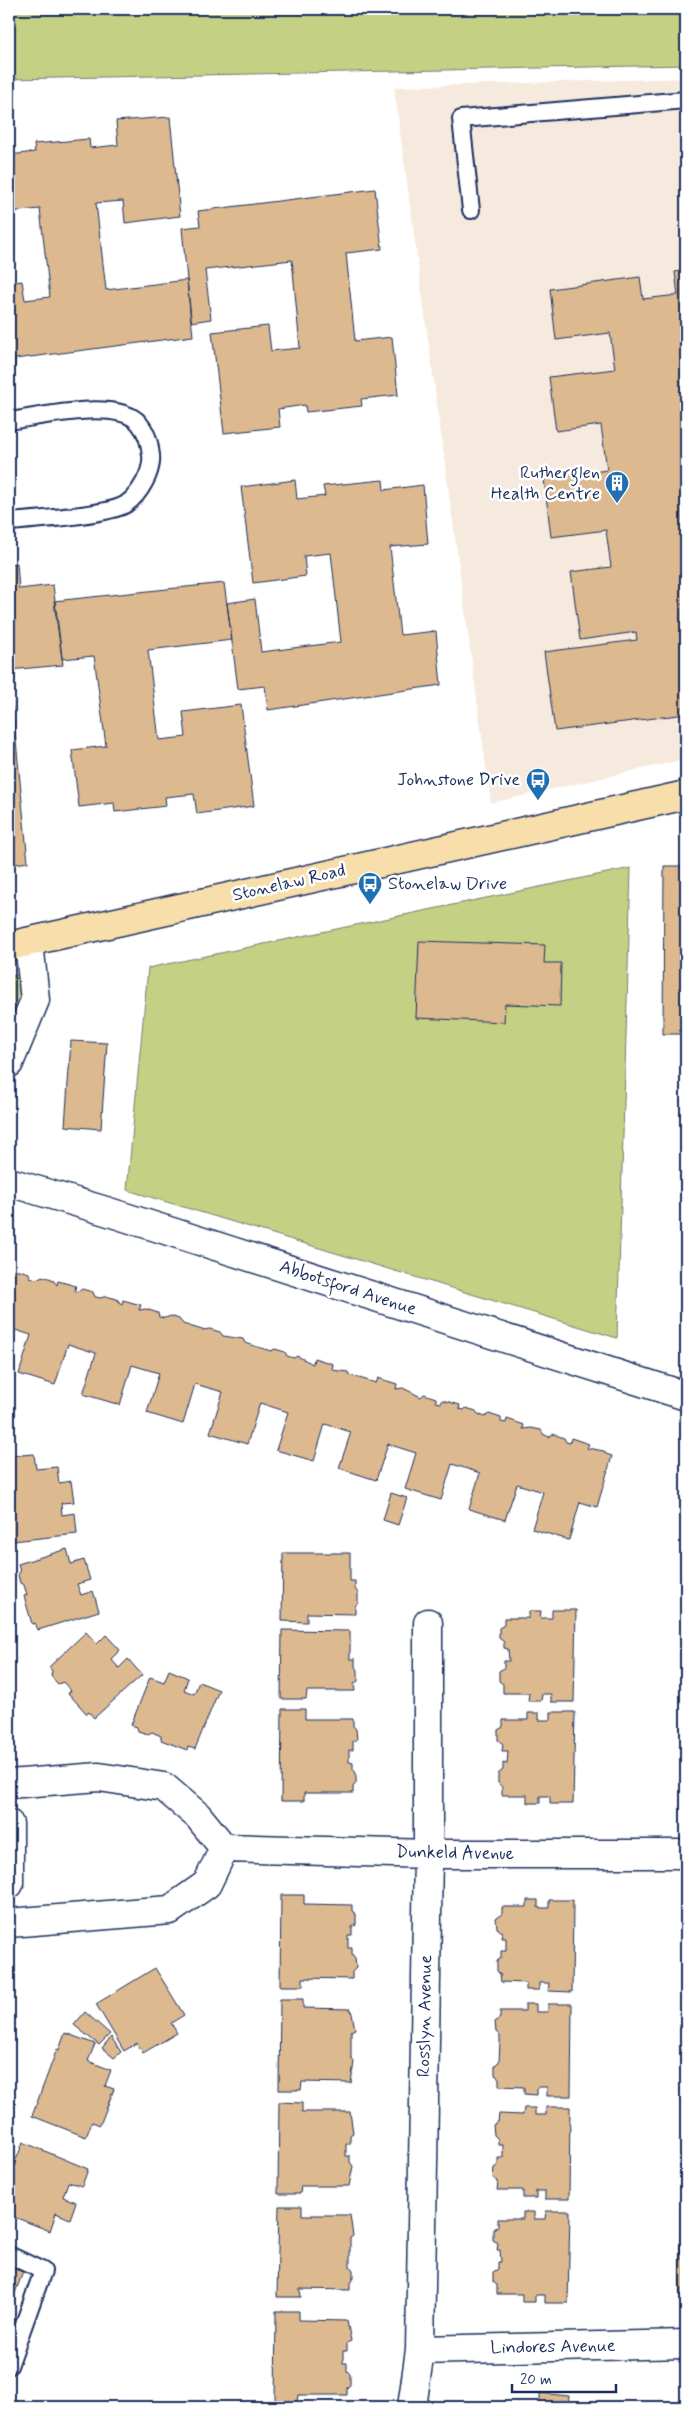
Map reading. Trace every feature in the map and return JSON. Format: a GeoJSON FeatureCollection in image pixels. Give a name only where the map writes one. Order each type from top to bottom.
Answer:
{"type":"FeatureCollection","features":[{"type":"Feature","properties":{"kind":"main road","name":"Stonelaw Road"},"geometry":{"type":"LineString","coordinates":[[19,944],[686,795]]}},
{"type":"Feature","properties":{"kind":"street"},"geometry":{"type":"LineString","coordinates":[[9,1063],[35,1000],[19,944]]}},
{"type":"Feature","properties":{"kind":"street","name":"Abbotsford Avenue"},"geometry":{"type":"LineString","coordinates":[[9,1182],[109,1212],[686,1396]]}},
{"type":"Feature","properties":{"kind":"street","name":"Rosslyn Avenue"},"geometry":{"type":"LineString","coordinates":[[412,2407],[420,2350],[428,1854],[428,1623]]}},
{"type":"Feature","properties":{"kind":"street"},"geometry":{"type":"LineString","coordinates":[[9,1784],[99,1777],[164,1787],[198,1816],[224,1848],[207,1884],[170,1910],[9,1924]]}},
{"type":"Feature","properties":{"kind":"street"},"geometry":{"type":"LineString","coordinates":[[9,1824],[9,1884]]}},
{"type":"Feature","properties":{"kind":"street","name":"Dunkeld Avenue"},"geometry":{"type":"LineString","coordinates":[[224,1848],[428,1854],[686,1854]]}},
{"type":"Feature","properties":{"kind":"street","name":"Lindores Avenue"},"geometry":{"type":"LineString","coordinates":[[420,2350],[686,2344]]}},
{"type":"Feature","properties":{"kind":"lane"},"geometry":{"type":"LineString","coordinates":[[470,210],[462,119],[686,100]]}},
{"type":"Feature","properties":{"kind":"lane"},"geometry":{"type":"LineString","coordinates":[[9,421],[101,410],[121,413],[138,422],[148,439],[152,457],[148,476],[125,505],[108,511],[9,522]]}},
{"type":"Feature","properties":{"kind":"lane"},"geometry":{"type":"LineString","coordinates":[[9,2255],[43,2271],[9,2366]]}},
{"type":"Feature","properties":{"kind":"shaded area"},"geometry":{"type":"Polygon","coordinates":[[[686,78],[686,759],[491,803],[394,87],[686,78]]]}},
{"type":"Feature","properties":{"kind":"green space"},"geometry":{"type":"Polygon","coordinates":[[[9,9],[686,9],[686,65],[9,79],[9,9]]]}},
{"type":"Feature","properties":{"kind":"green space"},"geometry":{"type":"Polygon","coordinates":[[[631,868],[617,1338],[127,1190],[148,968],[631,868]]]}},
{"type":"Feature","properties":{"kind":"green space"},"geometry":{"type":"Polygon","coordinates":[[[20,974],[29,1001],[9,1047],[9,977],[20,974]]]}},
{"type":"Feature","properties":{"kind":"building"},"geometry":{"type":"Polygon","coordinates":[[[170,117],[180,216],[125,223],[123,201],[96,203],[106,290],[187,280],[193,336],[15,359],[15,366],[9,367],[9,283],[22,281],[25,300],[50,297],[40,209],[9,212],[9,155],[35,152],[34,144],[89,139],[90,148],[118,145],[116,121],[170,117]]]}},
{"type":"Feature","properties":{"kind":"building"},"geometry":{"type":"Polygon","coordinates":[[[375,189],[382,249],[346,253],[355,341],[392,337],[398,395],[361,399],[362,406],[306,412],[305,405],[278,409],[280,427],[224,433],[212,332],[268,326],[271,351],[300,348],[292,260],[205,270],[211,319],[191,322],[182,228],[200,226],[198,211],[375,189]]]}},
{"type":"Feature","properties":{"kind":"building","name":"Rutherglen Health Centre"},"geometry":{"type":"Polygon","coordinates":[[[686,270],[686,714],[555,731],[544,652],[637,640],[636,632],[580,640],[571,572],[611,567],[606,530],[551,537],[544,479],[607,470],[601,425],[556,431],[549,377],[615,369],[610,333],[556,340],[550,289],[640,277],[643,299],[678,295],[675,272],[686,270]]]}},
{"type":"Feature","properties":{"kind":"building"},"geometry":{"type":"Polygon","coordinates":[[[295,480],[297,499],[325,496],[323,486],[383,480],[384,490],[423,485],[428,544],[390,547],[400,635],[436,631],[441,685],[268,710],[265,686],[238,689],[227,603],[255,599],[261,652],[341,642],[331,553],[304,556],[306,576],[253,583],[241,487],[295,480]]]}},
{"type":"Feature","properties":{"kind":"building"},"geometry":{"type":"Polygon","coordinates":[[[17,563],[19,589],[53,585],[63,665],[9,670],[9,564],[17,563]]]}},
{"type":"Feature","properties":{"kind":"building"},"geometry":{"type":"Polygon","coordinates":[[[224,583],[232,640],[148,650],[159,740],[186,737],[183,712],[241,705],[254,806],[197,814],[194,794],[165,797],[166,806],[115,812],[114,803],[79,807],[72,750],[106,746],[94,656],[62,659],[54,601],[224,583]]]}},
{"type":"Feature","properties":{"kind":"building"},"geometry":{"type":"Polygon","coordinates":[[[9,670],[28,862],[9,865],[9,670]]]}},
{"type":"Feature","properties":{"kind":"building"},"geometry":{"type":"Polygon","coordinates":[[[664,866],[686,866],[686,1034],[663,1034],[664,866]]]}},
{"type":"Feature","properties":{"kind":"building"},"geometry":{"type":"Polygon","coordinates":[[[419,941],[545,945],[544,963],[561,963],[560,1006],[505,1004],[504,1022],[416,1018],[419,941]]]}},
{"type":"Feature","properties":{"kind":"building"},"geometry":{"type":"Polygon","coordinates":[[[71,1041],[107,1043],[101,1129],[65,1126],[71,1041]]]}},
{"type":"Feature","properties":{"kind":"building"},"geometry":{"type":"Polygon","coordinates":[[[9,1270],[29,1273],[30,1277],[37,1279],[42,1276],[52,1279],[57,1285],[58,1281],[76,1286],[75,1290],[78,1292],[82,1289],[93,1292],[95,1297],[101,1298],[106,1296],[117,1299],[122,1305],[123,1300],[141,1305],[139,1310],[146,1309],[158,1313],[159,1317],[171,1316],[179,1319],[183,1324],[202,1330],[210,1329],[220,1332],[223,1336],[243,1339],[245,1343],[271,1351],[275,1349],[285,1352],[287,1356],[294,1358],[297,1356],[313,1364],[314,1358],[333,1364],[332,1370],[348,1372],[349,1375],[376,1383],[378,1378],[397,1384],[396,1389],[403,1388],[421,1397],[424,1394],[436,1398],[436,1402],[441,1403],[442,1400],[460,1405],[459,1409],[464,1410],[466,1408],[476,1411],[485,1417],[489,1414],[501,1418],[501,1422],[506,1423],[507,1419],[524,1425],[523,1429],[541,1430],[543,1434],[549,1437],[553,1434],[564,1438],[566,1442],[570,1443],[571,1438],[589,1444],[587,1448],[604,1451],[612,1456],[597,1507],[580,1502],[569,1540],[532,1529],[543,1492],[517,1484],[505,1520],[469,1509],[480,1473],[452,1464],[441,1500],[405,1489],[416,1453],[388,1444],[376,1480],[339,1468],[351,1432],[325,1424],[314,1461],[276,1450],[288,1412],[260,1403],[247,1444],[210,1433],[223,1392],[195,1384],[183,1424],[147,1413],[159,1373],[132,1365],[120,1405],[83,1394],[96,1353],[68,1344],[55,1385],[19,1374],[31,1335],[9,1328],[9,1270]]]}},
{"type":"Feature","properties":{"kind":"building"},"geometry":{"type":"Polygon","coordinates":[[[34,1454],[36,1469],[57,1467],[59,1483],[71,1481],[74,1502],[61,1503],[62,1515],[75,1513],[77,1534],[13,1541],[9,1526],[9,1456],[34,1454]]]}},
{"type":"Feature","properties":{"kind":"building"},"geometry":{"type":"Polygon","coordinates":[[[391,1493],[407,1498],[398,1525],[383,1520],[391,1493]]]}},
{"type":"Feature","properties":{"kind":"building"},"geometry":{"type":"Polygon","coordinates":[[[67,1549],[71,1564],[84,1560],[90,1580],[77,1584],[81,1595],[93,1591],[99,1611],[38,1630],[35,1623],[32,1624],[24,1596],[27,1595],[18,1575],[20,1572],[18,1564],[67,1549]]]}},
{"type":"Feature","properties":{"kind":"building"},"geometry":{"type":"Polygon","coordinates":[[[283,1553],[350,1553],[350,1581],[355,1581],[355,1589],[358,1593],[355,1614],[307,1613],[307,1622],[282,1621],[283,1553]]]}},
{"type":"Feature","properties":{"kind":"building"},"geometry":{"type":"Polygon","coordinates":[[[552,1610],[576,1610],[574,1702],[551,1702],[551,1694],[542,1694],[541,1701],[528,1701],[529,1693],[503,1693],[503,1684],[499,1681],[499,1671],[504,1668],[504,1661],[509,1661],[508,1649],[504,1648],[504,1642],[499,1638],[499,1628],[504,1625],[504,1618],[529,1618],[529,1611],[541,1611],[540,1618],[552,1618],[552,1610]]]}},
{"type":"Feature","properties":{"kind":"building"},"geometry":{"type":"Polygon","coordinates":[[[282,1630],[350,1631],[350,1659],[355,1659],[355,1667],[358,1671],[358,1681],[354,1684],[355,1691],[307,1691],[306,1699],[281,1699],[282,1630]]]}},
{"type":"Feature","properties":{"kind":"building"},"geometry":{"type":"Polygon","coordinates":[[[86,1632],[97,1644],[106,1635],[120,1650],[111,1659],[119,1668],[128,1659],[142,1675],[94,1718],[89,1712],[87,1714],[68,1693],[71,1691],[63,1682],[58,1684],[51,1676],[52,1671],[49,1667],[86,1632]]]}},
{"type":"Feature","properties":{"kind":"building"},"geometry":{"type":"Polygon","coordinates":[[[169,1670],[188,1678],[184,1690],[194,1694],[199,1682],[219,1690],[195,1749],[188,1747],[187,1750],[161,1740],[161,1736],[152,1732],[148,1734],[138,1731],[137,1727],[131,1725],[150,1677],[164,1682],[169,1670]]]}},
{"type":"Feature","properties":{"kind":"building"},"geometry":{"type":"Polygon","coordinates":[[[282,1709],[305,1709],[305,1719],[353,1719],[357,1740],[353,1741],[353,1750],[349,1750],[349,1762],[353,1763],[353,1769],[356,1773],[353,1793],[304,1793],[304,1801],[281,1801],[282,1709]]]}},
{"type":"Feature","properties":{"kind":"building"},"geometry":{"type":"Polygon","coordinates":[[[551,1712],[575,1712],[573,1804],[550,1804],[550,1796],[540,1796],[540,1803],[527,1803],[527,1795],[502,1795],[502,1787],[498,1783],[498,1774],[503,1770],[503,1763],[507,1764],[508,1751],[502,1751],[503,1744],[498,1740],[498,1730],[503,1727],[503,1720],[528,1720],[528,1713],[539,1713],[539,1720],[551,1720],[551,1712]]]}},
{"type":"Feature","properties":{"kind":"building"},"geometry":{"type":"Polygon","coordinates":[[[281,1895],[304,1895],[304,1904],[352,1905],[352,1911],[356,1914],[356,1925],[352,1927],[352,1935],[348,1935],[348,1948],[352,1948],[356,1968],[352,1972],[352,1979],[303,1978],[303,1986],[280,1986],[281,1895]]]}},
{"type":"Feature","properties":{"kind":"building"},"geometry":{"type":"Polygon","coordinates":[[[527,1900],[538,1900],[538,1908],[549,1908],[549,1900],[573,1900],[572,1992],[548,1991],[549,1983],[539,1983],[539,1990],[526,1990],[526,1983],[501,1982],[500,1974],[497,1971],[497,1961],[501,1958],[501,1951],[506,1951],[506,1938],[501,1938],[502,1932],[497,1928],[496,1918],[502,1914],[502,1907],[527,1907],[527,1900]]]}},
{"type":"Feature","properties":{"kind":"building"},"geometry":{"type":"Polygon","coordinates":[[[155,1968],[184,2015],[171,2023],[177,2033],[143,2053],[137,2043],[124,2051],[96,2004],[155,1968]]]}},
{"type":"Feature","properties":{"kind":"building"},"geometry":{"type":"Polygon","coordinates":[[[280,1999],[303,1999],[303,2008],[351,2009],[355,2029],[351,2031],[351,2058],[354,2062],[351,2083],[302,2082],[301,2090],[279,2090],[280,1999]]]}},
{"type":"Feature","properties":{"kind":"building"},"geometry":{"type":"Polygon","coordinates":[[[525,2004],[536,2004],[536,2012],[548,2012],[548,2004],[572,2004],[571,2096],[547,2096],[547,2087],[537,2087],[537,2095],[524,2094],[524,2087],[499,2086],[499,2078],[495,2075],[495,2065],[499,2062],[500,2036],[496,2032],[495,2022],[500,2018],[500,2011],[525,2011],[525,2004]]]}},
{"type":"Feature","properties":{"kind":"building"},"geometry":{"type":"Polygon","coordinates":[[[85,2012],[110,2034],[99,2045],[74,2025],[85,2012]]]}},
{"type":"Feature","properties":{"kind":"building"},"geometry":{"type":"Polygon","coordinates":[[[65,2033],[95,2044],[88,2061],[111,2070],[105,2086],[114,2089],[100,2125],[92,2122],[86,2137],[32,2116],[57,2049],[59,2050],[65,2033]]]}},
{"type":"Feature","properties":{"kind":"building"},"geometry":{"type":"Polygon","coordinates":[[[111,2037],[121,2052],[114,2058],[102,2048],[111,2037]]]}},
{"type":"Feature","properties":{"kind":"building"},"geometry":{"type":"Polygon","coordinates":[[[683,2101],[686,2101],[686,2188],[681,2188],[683,2101]]]}},
{"type":"Feature","properties":{"kind":"building"},"geometry":{"type":"Polygon","coordinates":[[[279,2102],[302,2103],[302,2112],[350,2112],[353,2133],[350,2135],[350,2144],[346,2144],[346,2156],[350,2156],[350,2162],[353,2166],[349,2186],[301,2186],[300,2194],[278,2194],[279,2102]]]}},
{"type":"Feature","properties":{"kind":"building"},"geometry":{"type":"Polygon","coordinates":[[[546,2107],[570,2107],[569,2199],[545,2199],[545,2191],[536,2191],[536,2198],[523,2198],[523,2190],[497,2190],[498,2181],[493,2178],[494,2168],[498,2165],[498,2158],[503,2158],[503,2145],[498,2145],[493,2125],[498,2122],[499,2114],[523,2115],[524,2108],[535,2108],[535,2115],[546,2115],[546,2107]]]}},
{"type":"Feature","properties":{"kind":"building"},"geometry":{"type":"Polygon","coordinates":[[[23,2142],[88,2169],[82,2186],[68,2182],[63,2197],[76,2202],[70,2219],[56,2213],[50,2231],[9,2215],[9,2179],[11,2173],[9,2168],[12,2160],[17,2158],[23,2142]]]}},
{"type":"Feature","properties":{"kind":"building"},"geometry":{"type":"Polygon","coordinates":[[[279,2206],[302,2206],[302,2215],[350,2215],[353,2236],[350,2238],[350,2266],[353,2270],[353,2278],[350,2283],[350,2290],[300,2289],[301,2297],[277,2297],[279,2206]]]}},
{"type":"Feature","properties":{"kind":"building"},"geometry":{"type":"Polygon","coordinates":[[[681,2209],[686,2209],[686,2252],[680,2252],[681,2209]]]}},
{"type":"Feature","properties":{"kind":"building"},"geometry":{"type":"Polygon","coordinates":[[[546,2211],[570,2211],[568,2303],[545,2303],[545,2295],[535,2295],[535,2302],[522,2302],[522,2294],[497,2294],[497,2285],[493,2282],[493,2272],[498,2269],[498,2262],[501,2262],[500,2250],[497,2250],[498,2243],[493,2240],[493,2229],[498,2226],[498,2219],[523,2219],[523,2212],[534,2212],[534,2219],[545,2219],[546,2211]]]}},
{"type":"Feature","properties":{"kind":"building"},"geometry":{"type":"Polygon","coordinates":[[[680,2252],[686,2252],[686,2296],[680,2296],[680,2252]]]}},
{"type":"Feature","properties":{"kind":"building"},"geometry":{"type":"Polygon","coordinates":[[[9,2267],[23,2272],[9,2309],[9,2267]]]}},
{"type":"Feature","properties":{"kind":"building"},"geometry":{"type":"Polygon","coordinates":[[[276,2311],[299,2311],[299,2320],[347,2321],[351,2341],[347,2343],[347,2351],[343,2351],[343,2363],[347,2363],[347,2371],[350,2374],[350,2385],[347,2388],[347,2395],[298,2395],[297,2402],[275,2402],[276,2311]]]}},
{"type":"Feature","properties":{"kind":"building"},"geometry":{"type":"Polygon","coordinates":[[[540,2393],[569,2396],[568,2407],[540,2407],[540,2393]]]}},
{"type":"Feature","properties":{"kind":"building"},"geometry":{"type":"Polygon","coordinates":[[[494,2403],[538,2407],[493,2407],[494,2403]]]}},
{"type":"Feature","properties":{"kind":"place","name":"Rutherglen Health Centre"},"geometry":{"type":"Point","coordinates":[617,504]}},
{"type":"Feature","properties":{"kind":"place","name":"Johnstone Drive"},"geometry":{"type":"Point","coordinates":[538,801]}},
{"type":"Feature","properties":{"kind":"place","name":"Stonelaw Drive"},"geometry":{"type":"Point","coordinates":[370,905]}}]}
